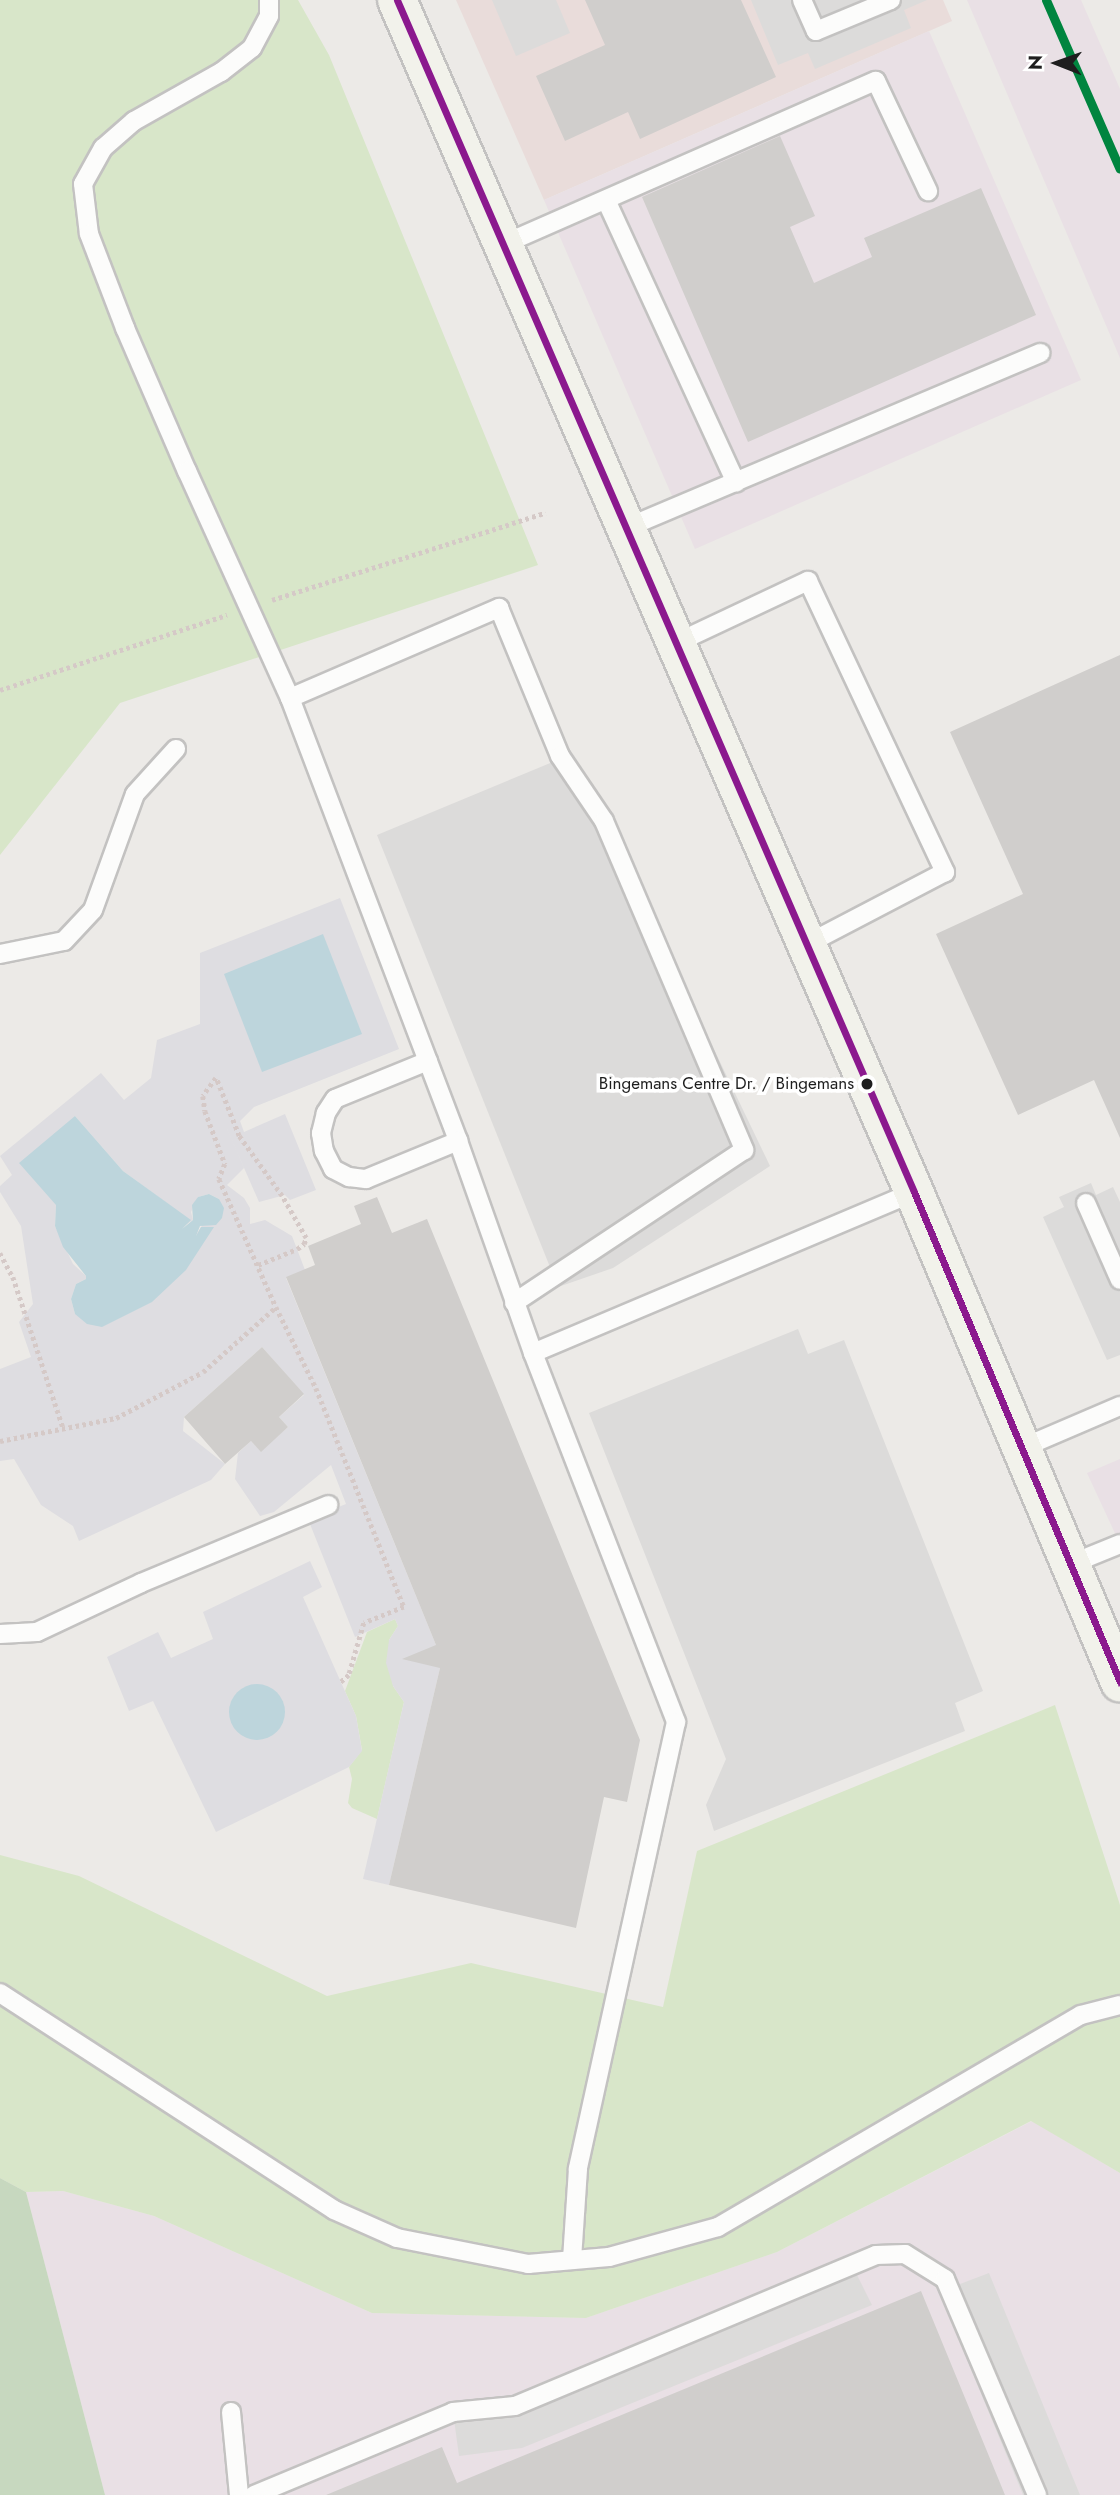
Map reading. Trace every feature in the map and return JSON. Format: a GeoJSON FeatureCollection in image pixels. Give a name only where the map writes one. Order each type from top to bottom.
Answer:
{"type":"FeatureCollection","features":[{"type":"Feature","properties":{"kind":"main road"},"geometry":{"type":"LineString","coordinates":[[397,0],[914,1192],[1120,1682]]}},
{"type":"Feature","properties":{"kind":"lane"},"geometry":{"type":"LineString","coordinates":[[269,0],[269,16],[252,48],[221,72],[134,121],[103,148],[83,184],[89,234],[125,328],[290,698],[458,1141],[514,1303],[676,1722],[578,2169],[572,2260]]}},
{"type":"Feature","properties":{"kind":"lane"},"geometry":{"type":"LineString","coordinates":[[802,0],[816,31],[891,0]]}},
{"type":"Feature","properties":{"kind":"lane"},"geometry":{"type":"LineString","coordinates":[[503,244],[876,81],[928,191]]}},
{"type":"Feature","properties":{"kind":"lane"},"geometry":{"type":"LineString","coordinates":[[606,200],[736,482]]}},
{"type":"Feature","properties":{"kind":"lane"},"geometry":{"type":"LineString","coordinates":[[626,528],[1041,353]]}},
{"type":"Feature","properties":{"kind":"lane"},"geometry":{"type":"LineString","coordinates":[[676,643],[808,581],[945,872],[807,944]]}},
{"type":"Feature","properties":{"kind":"lane"},"geometry":{"type":"LineString","coordinates":[[290,698],[499,608],[560,756],[604,821],[744,1150],[514,1303]]}},
{"type":"Feature","properties":{"kind":"lane"},"geometry":{"type":"LineString","coordinates":[[0,954],[64,941],[93,910],[135,794],[176,749]]}},
{"type":"Feature","properties":{"kind":"lane"},"geometry":{"type":"LineString","coordinates":[[428,1061],[335,1099],[326,1113],[321,1133],[324,1152],[333,1169],[349,1177],[366,1179],[458,1141]]}},
{"type":"Feature","properties":{"kind":"lane"},"geometry":{"type":"LineString","coordinates":[[533,1353],[914,1192]]}},
{"type":"Feature","properties":{"kind":"lane"},"geometry":{"type":"LineString","coordinates":[[1086,1203],[1120,1280]]}},
{"type":"Feature","properties":{"kind":"lane"},"geometry":{"type":"LineString","coordinates":[[1021,1448],[1120,1406]]}},
{"type":"Feature","properties":{"kind":"lane"},"geometry":{"type":"LineString","coordinates":[[0,1634],[37,1632],[141,1583],[328,1505]]}},
{"type":"Feature","properties":{"kind":"lane"},"geometry":{"type":"LineString","coordinates":[[1071,1564],[1120,1544]]}},
{"type":"Feature","properties":{"kind":"lane"},"geometry":{"type":"LineString","coordinates":[[0,1993],[334,2210],[397,2238],[528,2263],[609,2257],[718,2227],[1081,2015],[1120,2005]]}},
{"type":"Feature","properties":{"kind":"lane"},"geometry":{"type":"LineString","coordinates":[[254,2495],[453,2412],[515,2406],[876,2255],[905,2253],[944,2279],[1037,2495]]}},
{"type":"Feature","properties":{"kind":"lane"},"geometry":{"type":"LineString","coordinates":[[231,2412],[239,2495]]}},
{"type":"Feature","properties":{"kind":"path"},"geometry":{"type":"LineString","coordinates":[[258,1265],[297,1249],[304,1244],[306,1238],[282,1196],[239,1136],[216,1078],[203,1096],[205,1111],[225,1164],[219,1179],[276,1307],[316,1388],[404,1607],[364,1623],[349,1675],[341,1682]]}},
{"type":"Feature","properties":{"kind":"path"},"geometry":{"type":"LineString","coordinates":[[0,1253],[13,1277],[63,1427]]}},
{"type":"Feature","properties":{"kind":"path"},"geometry":{"type":"LineString","coordinates":[[0,1441],[116,1418],[203,1372],[276,1307]]}},
{"type":"Feature","properties":{"kind":"shaded area"},"geometry":{"type":"Polygon","coordinates":[[[456,0],[943,0],[952,21],[544,200],[456,0]]]}},
{"type":"Feature","properties":{"kind":"shaded area"},"geometry":{"type":"Polygon","coordinates":[[[492,0],[556,0],[570,33],[516,56],[492,0]]]}},
{"type":"Feature","properties":{"kind":"shaded area"},"geometry":{"type":"Polygon","coordinates":[[[751,0],[927,0],[904,10],[911,28],[815,69],[808,53],[778,65],[751,0]]]}},
{"type":"Feature","properties":{"kind":"shaded area"},"geometry":{"type":"Polygon","coordinates":[[[967,0],[1081,0],[1120,89],[1120,358],[967,0]]]}},
{"type":"Feature","properties":{"kind":"shaded area"},"geometry":{"type":"Polygon","coordinates":[[[929,31],[1081,380],[695,549],[544,200],[929,31]]]}},
{"type":"Feature","properties":{"kind":"shaded area"},"geometry":{"type":"Polygon","coordinates":[[[572,754],[770,1166],[613,1268],[558,1287],[377,835],[572,754]]]}},
{"type":"Feature","properties":{"kind":"shaded area"},"geometry":{"type":"Polygon","coordinates":[[[340,898],[399,1049],[254,1107],[240,1121],[244,1132],[285,1114],[316,1190],[290,1200],[285,1195],[259,1202],[220,1113],[244,1168],[227,1185],[244,1198],[250,1208],[250,1224],[265,1220],[292,1236],[305,1270],[286,1278],[436,1645],[440,1668],[389,1885],[363,1879],[404,1702],[393,1686],[386,1663],[389,1640],[398,1626],[395,1619],[355,1637],[308,1519],[346,1504],[331,1465],[274,1512],[260,1516],[235,1479],[238,1453],[251,1441],[261,1451],[288,1427],[279,1417],[304,1395],[262,1347],[184,1417],[183,1431],[225,1464],[211,1480],[79,1541],[73,1526],[41,1505],[14,1459],[0,1461],[0,1369],[31,1357],[19,1322],[33,1304],[21,1226],[0,1192],[0,1186],[12,1175],[0,1156],[101,1073],[124,1100],[151,1078],[157,1040],[200,1024],[200,953],[340,898]],[[75,1116],[56,1205],[55,1226],[73,1264],[86,1276],[86,1279],[76,1284],[71,1299],[75,1314],[213,1227],[196,1235],[219,1199],[209,1194],[198,1197],[191,1212],[193,1220],[181,1228],[190,1220],[123,1171],[75,1116]]]}},
{"type":"Feature","properties":{"kind":"shaded area"},"geometry":{"type":"Polygon","coordinates":[[[1091,1183],[1096,1195],[1113,1187],[1120,1202],[1120,1355],[1107,1360],[1043,1217],[1064,1207],[1059,1197],[1091,1183]]]}},
{"type":"Feature","properties":{"kind":"shaded area"},"geometry":{"type":"Polygon","coordinates":[[[798,1329],[808,1354],[844,1340],[983,1691],[955,1703],[965,1731],[714,1831],[706,1805],[726,1759],[589,1413],[798,1329]]]}},
{"type":"Feature","properties":{"kind":"shaded area"},"geometry":{"type":"Polygon","coordinates":[[[1120,1459],[1120,1544],[1087,1473],[1120,1459]]]}},
{"type":"Feature","properties":{"kind":"shaded area"},"geometry":{"type":"Polygon","coordinates":[[[310,1561],[322,1587],[303,1597],[356,1716],[362,1751],[349,1767],[216,1832],[153,1701],[129,1711],[107,1657],[158,1632],[171,1658],[213,1639],[203,1612],[310,1561]]]}},
{"type":"Feature","properties":{"kind":"shaded area"},"geometry":{"type":"Polygon","coordinates":[[[1032,2121],[1120,2173],[1120,2495],[105,2495],[26,2192],[63,2191],[154,2216],[372,2313],[586,2318],[777,2252],[1032,2121]]]}},
{"type":"Feature","properties":{"kind":"shaded area"},"geometry":{"type":"Polygon","coordinates":[[[852,2265],[872,2305],[522,2448],[459,2456],[453,2412],[515,2406],[852,2265]]]}},
{"type":"Feature","properties":{"kind":"shaded area"},"geometry":{"type":"Polygon","coordinates":[[[989,2273],[1080,2495],[1023,2495],[939,2292],[989,2273]]]}},
{"type":"Feature","properties":{"kind":"green space"},"geometry":{"type":"Polygon","coordinates":[[[0,0],[298,0],[329,55],[538,565],[120,703],[0,855],[0,0]]]}},
{"type":"Feature","properties":{"kind":"green space"},"geometry":{"type":"Polygon","coordinates":[[[395,1619],[398,1626],[389,1640],[393,1686],[404,1702],[377,1819],[352,1808],[348,1803],[352,1779],[349,1767],[362,1750],[356,1716],[345,1691],[367,1632],[395,1619]]]}},
{"type":"Feature","properties":{"kind":"green space"},"geometry":{"type":"Polygon","coordinates":[[[1055,1705],[1120,1905],[1120,2173],[1031,2121],[777,2252],[586,2318],[372,2313],[154,2216],[63,2191],[26,2192],[0,2178],[0,1855],[79,1876],[327,1996],[471,1963],[663,2007],[697,1851],[1055,1705]]]}},
{"type":"Feature","properties":{"kind":"green space"},"geometry":{"type":"Polygon","coordinates":[[[0,2178],[26,2192],[105,2495],[0,2495],[0,2178]]]}},
{"type":"Feature","properties":{"kind":"water"},"geometry":{"type":"Polygon","coordinates":[[[323,934],[362,1034],[262,1072],[224,974],[323,934]]]}},
{"type":"Feature","properties":{"kind":"water"},"geometry":{"type":"Polygon","coordinates":[[[75,1116],[123,1171],[191,1220],[182,1229],[193,1220],[192,1205],[198,1197],[209,1194],[219,1199],[224,1208],[222,1218],[216,1225],[200,1226],[196,1236],[201,1227],[214,1227],[186,1270],[152,1302],[102,1327],[87,1324],[75,1314],[71,1299],[76,1284],[86,1279],[86,1276],[63,1247],[55,1226],[56,1205],[19,1163],[75,1116]]]}},
{"type":"Feature","properties":{"kind":"water"},"geometry":{"type":"Polygon","coordinates":[[[257,1684],[268,1686],[277,1692],[283,1701],[283,1723],[277,1732],[268,1738],[257,1740],[246,1738],[237,1732],[231,1723],[229,1712],[231,1701],[237,1692],[246,1686],[257,1684]]]}},
{"type":"Feature","properties":{"kind":"building"},"geometry":{"type":"Polygon","coordinates":[[[585,0],[741,0],[776,77],[640,139],[628,112],[565,141],[536,76],[605,45],[585,0]]]}},
{"type":"Feature","properties":{"kind":"building"},"geometry":{"type":"Polygon","coordinates":[[[780,136],[815,216],[790,227],[814,283],[872,257],[864,238],[981,188],[1036,315],[748,442],[642,197],[780,136]]]}},
{"type":"Feature","properties":{"kind":"building"},"geometry":{"type":"Polygon","coordinates":[[[1120,655],[1120,1138],[1094,1080],[1018,1115],[936,934],[1023,894],[950,732],[1120,655]]]}},
{"type":"Feature","properties":{"kind":"building"},"geometry":{"type":"Polygon","coordinates":[[[377,1197],[392,1233],[427,1219],[640,1740],[627,1802],[604,1797],[576,1928],[389,1885],[440,1668],[402,1659],[436,1645],[286,1277],[315,1265],[308,1246],[361,1224],[354,1206],[377,1197]]]}},
{"type":"Feature","properties":{"kind":"building"},"geometry":{"type":"Polygon","coordinates":[[[262,1347],[304,1394],[279,1417],[288,1427],[261,1452],[251,1441],[225,1464],[184,1417],[262,1347]]]}},
{"type":"Feature","properties":{"kind":"building"},"geometry":{"type":"Polygon","coordinates":[[[921,2291],[1005,2495],[326,2495],[442,2447],[457,2483],[921,2291]]]}},
{"type":"Feature","properties":{"kind":"transit line"},"geometry":{"type":"LineString","coordinates":[[397,0],[914,1192],[1120,1682]]}},
{"type":"Feature","properties":{"kind":"transit line"},"geometry":{"type":"LineString","coordinates":[[1046,0],[1120,169]]}},
{"type":"Feature","properties":{"kind":"place","name":"Bingemans Centre Dr. / Bingemans"},"geometry":{"type":"Point","coordinates":[867,1084]}}]}
